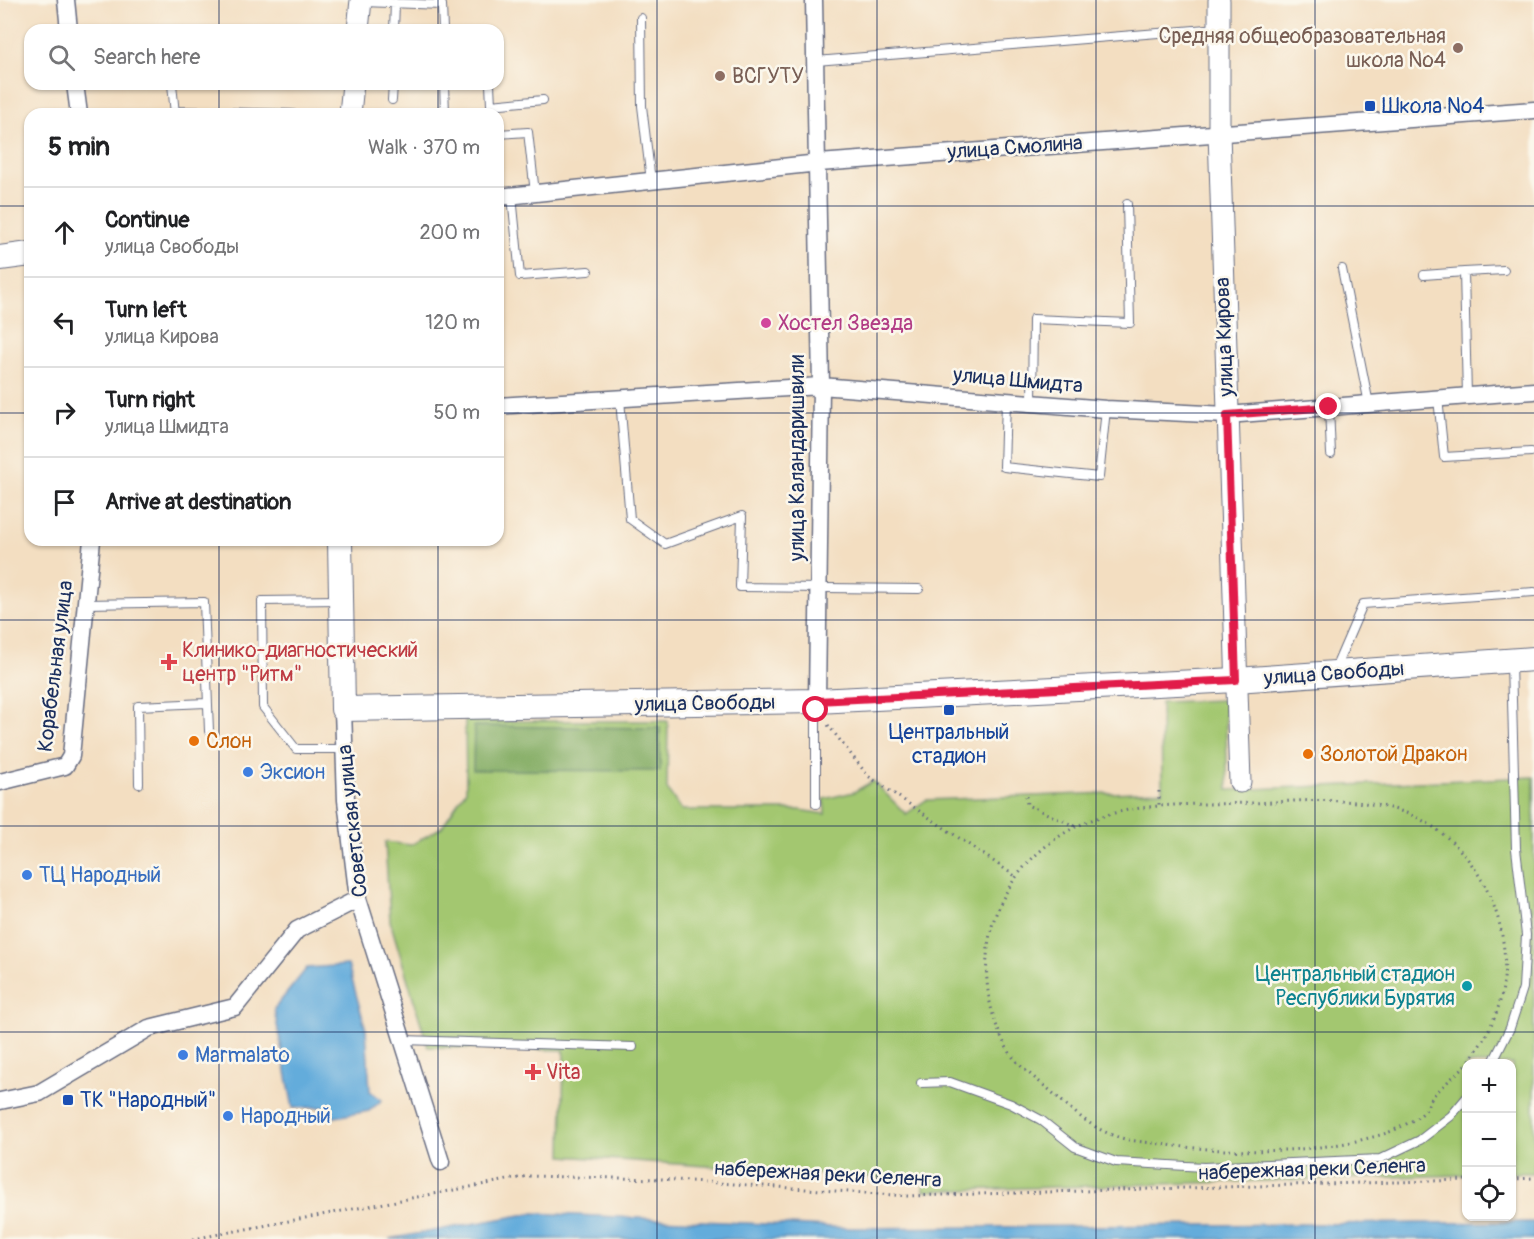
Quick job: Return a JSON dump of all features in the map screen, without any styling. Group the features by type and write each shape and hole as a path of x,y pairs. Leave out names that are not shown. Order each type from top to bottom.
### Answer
{"main road":[{"path":"0,242 24,239"},
{"path":"0,258 24,255"},
{"name":"Советская улица","path":"340,546 343,709"},
{"name":"улица Свободы","path":"343,709 816,705 1236,680 1522,659"}],"street":[{"path":"66,0 68,24"},
{"name":"улица Каландаришвили","path":"814,0 819,163 821,386 816,705"},
{"name":"улица Кирова","path":"1219,0 1218,132 1240,783"},
{"path":"359,24 361,1"},
{"path":"76,90 78,108"},
{"path":"351,108 352,90"},
{"name":"улица Смолина","path":"505,196 819,163 1534,110"},
{"name":"улица Шмидта","path":"504,406 821,386 1106,410 1227,415 1534,391"},
{"name":"Корабельная улица","path":"0,782 65,766 71,756 91,546"},
{"name":"Советская улица","path":"343,709 346,800 358,899 441,1162"},
{"path":"0,1101 39,1093 148,1028 235,1007 297,930 358,899"}],"lane":[{"path":"361,1 442,5 443,24"},
{"path":"394,24 395,3"},
{"path":"641,18 642,106 651,181"},
{"path":"816,61 1219,28"},
{"path":"173,90 175,108"},
{"path":"392,100 393,90"},
{"path":"444,90 445,108"},
{"path":"490,90 491,105 543,100"},
{"path":"504,134 528,132 535,193"},
{"path":"505,196 520,276 588,271"},
{"path":"1032,404 1033,319 1130,323 1126,204"},
{"path":"1342,269 1369,404"},
{"path":"1424,275 1504,270"},
{"path":"1464,272 1467,396"},
{"path":"1438,398 1444,457 1531,452"},
{"path":"620,399 630,519 665,544 742,516 740,587 919,589"},
{"path":"1006,401 1004,467 1099,477 1106,410"},
{"path":"1329,407 1330,454"},
{"path":"1334,673 1363,604 1534,592"},
{"path":"340,600 262,601 263,707 296,749 344,749"},
{"path":"86,604 204,602 206,703 209,731"},
{"path":"1494,1059 1510,1028 1523,988 1526,935 1516,849 1522,659"},
{"path":"139,784 138,706 206,703"},
{"path":"816,705 816,804"},
{"path":"403,1040 633,1047"},
{"path":"921,1083 950,1082 1011,1104 1041,1120 1076,1147 1116,1162 1204,1167 1380,1159 1420,1140 1451,1116 1462,1104"}],"path":[{"path":"816,705 868,776 1015,877"},
{"path":"1159,791 1160,807"},
{"path":"1026,796 1027,805 1075,826"},
{"path":"1462,1069 1432,1097 1423,1112 1389,1132 1326,1145 1255,1151 1194,1148 1124,1139 1083,1121 1013,1057 992,1014 986,964 991,924 1015,877 1042,847 1093,817 1160,807 1350,800 1409,814 1443,833 1470,860 1490,894 1501,932 1504,971 1499,1005 1486,1036 1470,1059"},
{"name":"набережная реки Селенга","path":"193,1239 529,1176 660,1179 908,1196 1462,1180"},
{"path":"1516,1179 1534,1178"}],"green space":[{"path":"1225,700 1228,790 1534,777 1534,1173 1516,1173 1516,1059 1462,1059 1462,1175 924,1191 923,1181 562,1156 564,1050 428,1047 390,921 385,842 411,845 442,827 466,790 465,721 668,721 667,789 681,810 800,810 825,814 824,799 854,792 873,781 906,814 926,800 1162,791 1161,702"},
{"path":"474,726 660,728 660,771 473,770"}],"water":[{"path":"348,965 366,1030 370,1091 382,1100 369,1111 330,1118 325,1107 293,1108 274,1009 307,968"},
{"path":"533,1213 852,1228 1534,1222 1534,1239 389,1239"}],"place":[{"name":"Средняя общеобразовательная школа №4","path":"1458,48"},
{"name":"ВСГУТУ","path":"720,76"},
{"name":"Школа №4","path":"1370,106"},
{"name":"Хостел Звезда","path":"766,323"},
{"name":"Клинико-диагностический центр \"Ритм\"","path":"169,662"},
{"name":"Центральный стадион","path":"949,710"},
{"name":"Слон","path":"194,741"},
{"name":"Золотой Дракон","path":"1308,754"},
{"name":"Эксион","path":"248,772"},
{"name":"ТЦ Народный","path":"27,875"},
{"name":"Центральный стадион Республики Бурятия","path":"1467,986"},
{"name":"Marmalato","path":"183,1055"},
{"name":"Vita","path":"533,1072"},
{"name":"ТК \"Народный\"","path":"68,1100"},
{"name":"Народный","path":"228,1116"}],"route":[{"path":"816,710 817,701 1236,680 1227,415 1329,407"}]}
